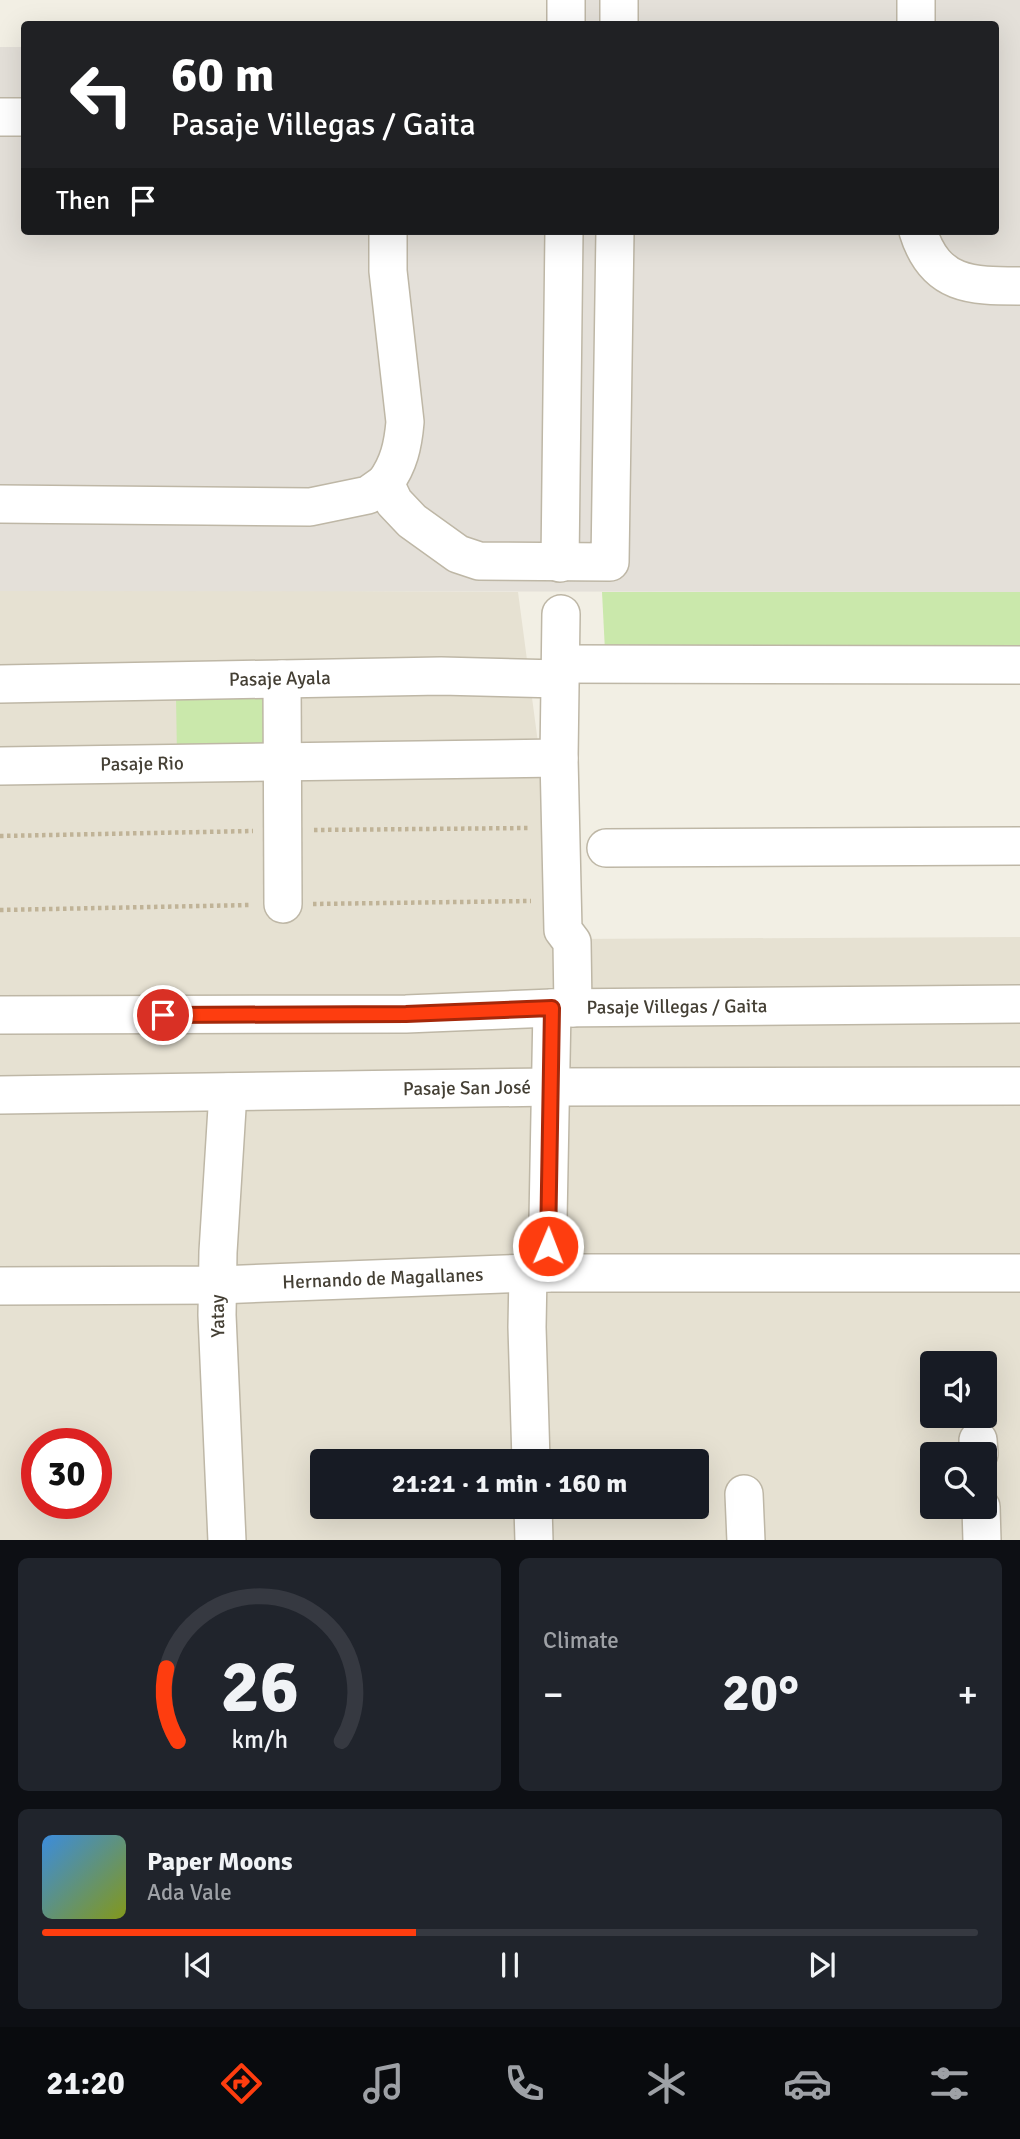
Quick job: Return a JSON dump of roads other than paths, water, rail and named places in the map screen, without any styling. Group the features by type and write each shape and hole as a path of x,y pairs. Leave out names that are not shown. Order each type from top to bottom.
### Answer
{"street":[{"path":"565,21 566,0"},
{"path":"619,0 619,21"},
{"path":"916,0 916,21"},
{"path":"0,117 21,117"},
{"path":"0,504 310,506 344,502 368,495 385,483 395,470 403,444 405,422 388,271 388,235"},
{"path":"561,563 564,235"},
{"path":"385,483 394,502 412,521 458,554 479,561 610,562 615,235"},
{"path":"920,235 928,255 939,268 959,282 978,286 1020,286"},
{"path":"531,1449 527,1327 538,1273 551,1087 572,942 563,930 559,758 561,614"},
{"name":"Pasaje Ayala","path":"0,684 441,676 560,671 1020,665"},
{"path":"282,679 283,904"},
{"name":"Pasaje Rio","path":"0,766 559,758"},
{"path":"606,848 1020,846"},
{"name":"Pasaje Villegas / Gaita","path":"0,1015 406,1014 562,1008 1020,1004"},
{"name":"Pasaje San José","path":"0,1094 551,1087 1020,1086"},
{"name":"Yatay","path":"227,1540 218,1285 228,1092"},
{"name":"Hernando de Magallanes","path":"0,1286 218,1285 538,1273 1020,1273"},
{"path":"744,1494 746,1540"},
{"path":"533,1519 534,1540"},
{"path":"981,1519 982,1540"}]}
